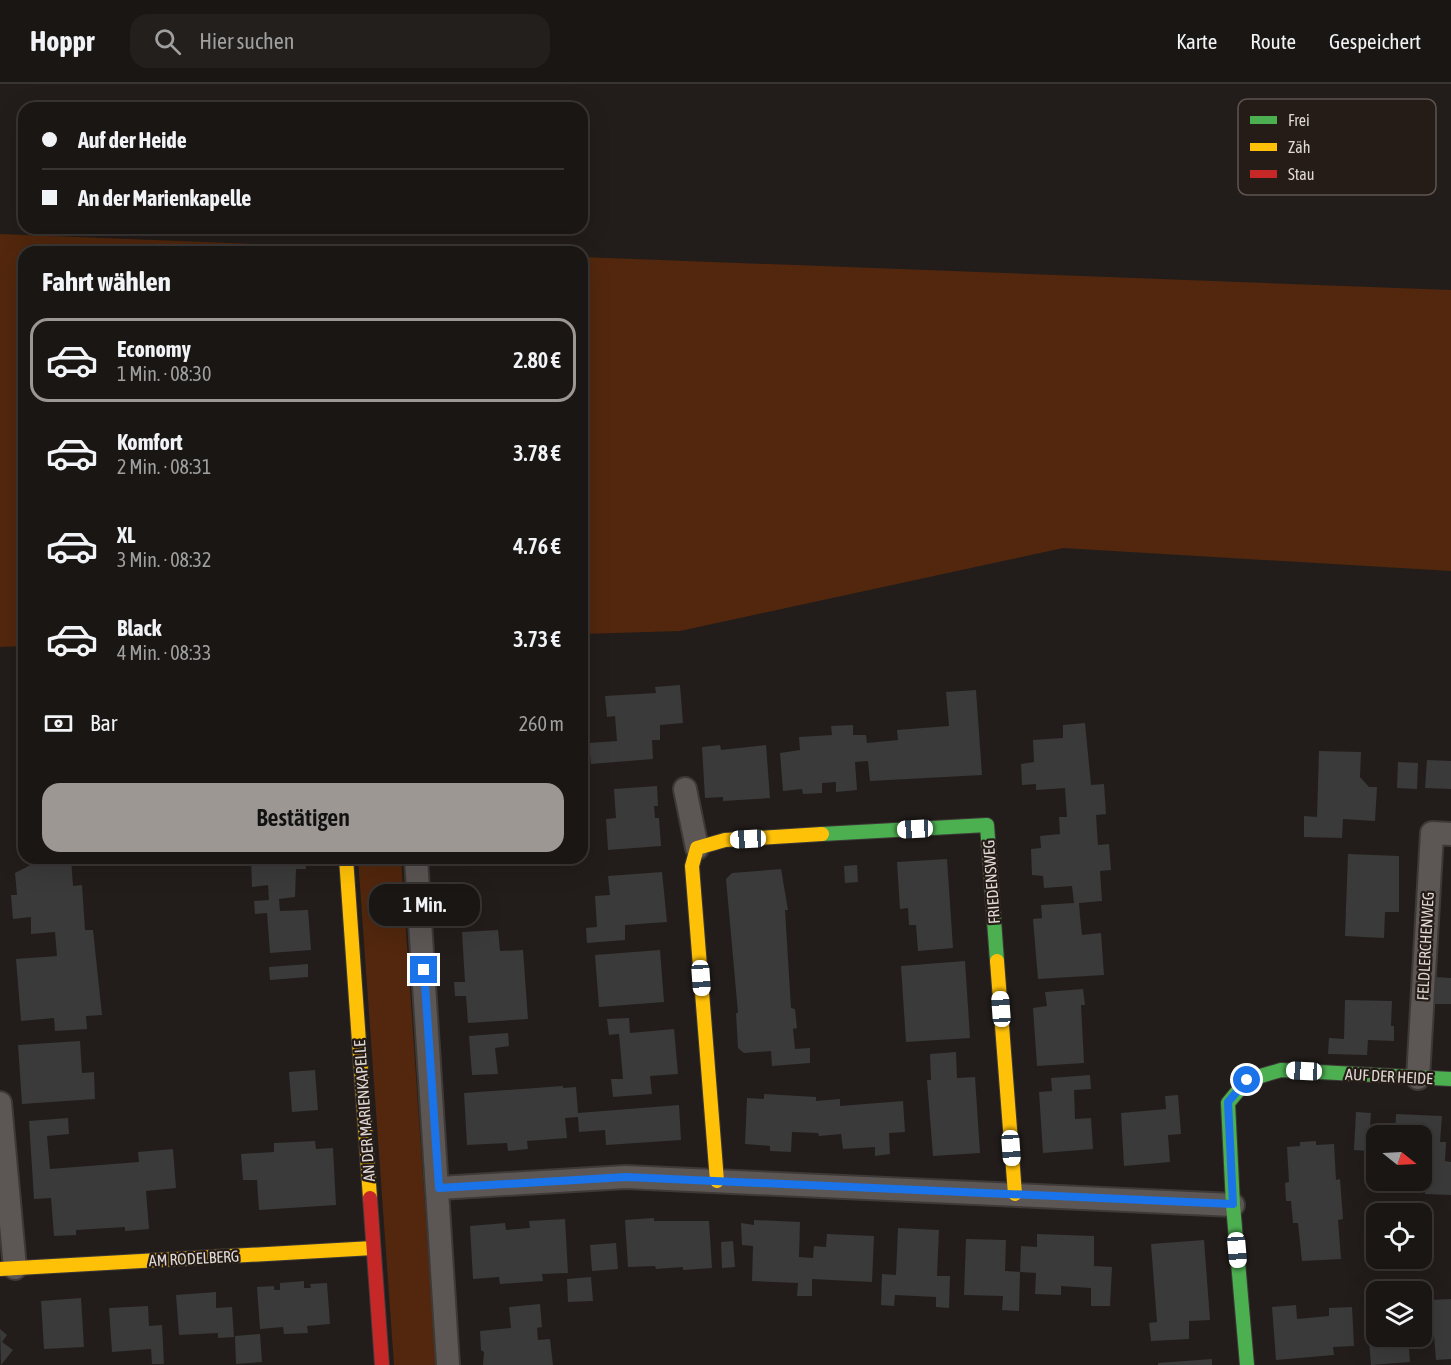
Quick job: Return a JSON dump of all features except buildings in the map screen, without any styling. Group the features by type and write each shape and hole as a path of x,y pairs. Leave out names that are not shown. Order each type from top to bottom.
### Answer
{"street":[{"path":"685,789 697,848 692,866 717,1181"},
{"name":"FRIEDENSWEG","path":"697,848 724,840 987,825 1015,1194"},
{"name":"FELDLERCHENWEG","path":"1418,1078 1432,833 1451,834"},
{"name":"AN DER MARIENKAPELLE","path":"346,864 382,1365"},
{"path":"416,864 439,1188 448,1365"},
{"name":"AUF DER HEIDE","path":"1246,1365 1233,1204 1228,1102 1247,1080 1281,1070 1451,1079"},
{"name":"AM RODELBERG","path":"0,1103 7,1269 373,1248"},
{"path":"439,1188 626,1177 1233,1204"}],"shaded area":[{"path":"0,234 306,246 18,246 18,646 0,647"},
{"path":"588,257 1451,290 1451,571 1063,548 680,631 588,634"},
{"path":"358,864 401,864 436,1365 394,1365"}],"traffic: fast":[{"path":"822,834 987,825 997,961"},
{"path":"1247,1365 1233,1205 1228,1103 1247,1080 1281,1070 1451,1079"}],"traffic: slow":[{"path":"717,1181 692,866 697,848 725,840 822,834"},
{"path":"346,864 370,1198"},
{"path":"997,961 1015,1194"},
{"path":"0,1269 373,1248"}],"traffic: jam":[{"path":"370,1198 382,1365"}],"route":[{"path":"424,970 439,1188 626,1177 1233,1204 1228,1102 1247,1080"}]}
